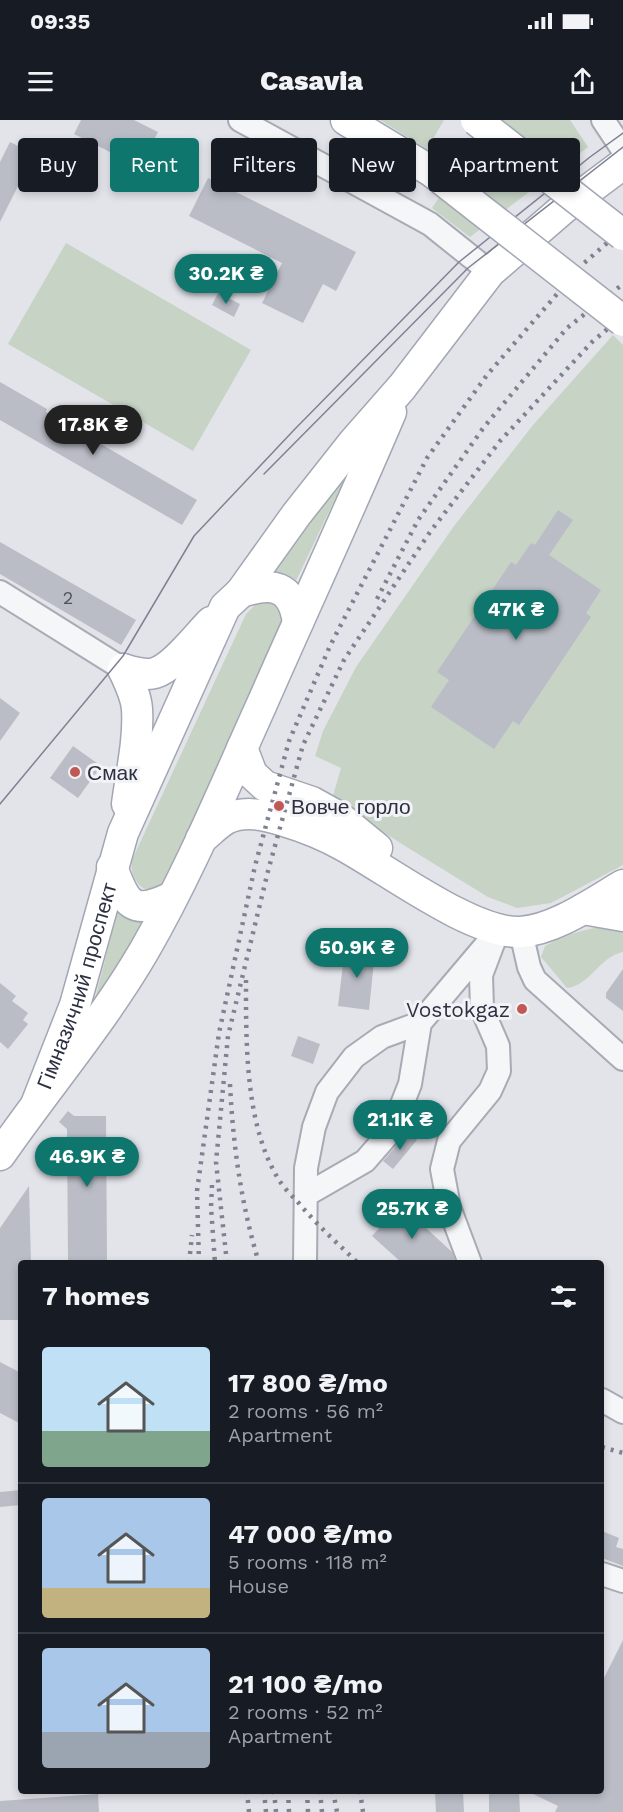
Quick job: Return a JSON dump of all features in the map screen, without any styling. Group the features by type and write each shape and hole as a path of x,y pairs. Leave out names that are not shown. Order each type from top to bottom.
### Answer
{"main road":[{"path":"346,120 431,171 623,321"},
{"path":"476,120 623,235"},
{"path":"123,669 139,674 153,674 166,668 233,599 296,515 352,444 402,387 490,272 564,208 623,164"},
{"name":"Гімназичний проспект","path":"0,1155 109,1005 144,952 201,839 342,527 402,387"},
{"path":"123,833 233,599 260,586 277,588 286,594 295,607 298,622"},
{"path":"123,669 132,688 137,708 123,833"},
{"path":"242,748 252,774 265,786 312,802 339,817 402,869 435,900"},
{"path":"201,839 226,819 246,814 265,815 304,827 341,844 474,921 509,931 543,928 583,909 623,885"},
{"name":"Гімназичний проспект","path":"37,1102 75,1005 123,833"},
{"path":"112,867 125,898 134,905 146,907 172,897"},
{"path":"583,909 623,916"}],"street":[{"path":"240,120 430,224 490,272"},
{"path":"603,120 623,150"},
{"path":"0,592 123,669"},
{"path":"305,1260 306,1168 314,1127 327,1092 354,1057 382,1037 420,1023 509,931"},
{"path":"509,931 535,980 623,1059"},
{"path":"469,1260 449,1208 442,1169 449,1141 490,1091 499,1071 498,1046 482,1010 481,975 509,931"},
{"path":"306,1195 365,1161 392,1130 410,1084 420,1023"},
{"path":"604,1401 623,1412"},
{"path":"604,1575 623,1581"}],"green space":[{"path":"380,120 444,120 433,138 428,138 427,149 416,142 416,138 409,138"},
{"path":"491,120 570,120 588,147 580,153 580,138 479,138"},
{"path":"443,192 529,192 470,237 432,208"},
{"path":"66,243 251,350 193,451 8,344"},
{"path":"613,335 623,345 623,865 551,903 517,908 488,897 332,799 341,768 315,756 323,731 356,667 454,526 533,425"},
{"path":"347,474 292,589 268,574"},
{"path":"265,601 279,608 286,622 171,876 154,890 142,888 133,873 132,860 246,614 257,603"},
{"path":"119,907 149,920 93,1006"},
{"path":"623,925 623,952 608,959 589,977 575,986 567,988 541,957 545,946 565,937 592,928"}],"building":[{"path":"81,120 134,120 158,132 155,138 110,138 110,152 98,146 98,138 82,138 74,134"},
{"path":"10,142 18,146 18,186 0,222 0,162"},
{"path":"208,178 211,180 211,192 236,192 356,252 336,291 323,284 303,323 262,303 282,263 189,216"},
{"path":"218,293 240,304 234,317 212,305"},
{"path":"0,382 47,409 46,412 197,500 182,525 0,420"},
{"path":"558,510 573,520 549,555 601,590 586,613 591,617 519,725 513,721 494,749 431,707 449,680 437,672 511,562 516,565 531,543 535,545"},
{"path":"0,542 136,620 121,645 0,574"},
{"path":"0,698 20,713 0,741"},
{"name":"Смак","path":"73,746 101,766 78,798 50,778"},
{"path":"345,948 375,952 369,1010 338,1006"},
{"path":"623,969 623,1011 606,998 606,993"},
{"path":"0,983 16,996 12,1001 28,1013 23,1020 28,1024 8,1049 0,1042"},
{"path":"298,1036 320,1044 313,1064 291,1056"},
{"path":"68,1111 74,1116 106,1116 107,1260 68,1260 67,1129 59,1122"},
{"path":"406,1132 417,1140 393,1169 383,1161"},
{"path":"29,1186 31,1260 18,1260 18,1320 0,1320 0,1228"},
{"path":"401,1205 452,1252 455,1260 399,1260 372,1236"},
{"path":"0,1362 18,1371 18,1422 0,1413"},
{"path":"18,1490 18,1505 0,1507 0,1492"},
{"path":"604,1532 619,1538 616,1547 623,1549 623,1566 604,1559"},
{"path":"623,1640 623,1812 555,1812 558,1806 533,1794 604,1794 604,1678"},
{"path":"98,1794 99,1812 0,1812 0,1801"},
{"path":"435,1794 463,1794 464,1812 436,1812"},
{"path":"489,1794 519,1794 520,1812 489,1812"}],"tram line":[{"path":"0,804 123,656 194,536 293,431 459,262 623,133"},
{"path":"264,474 468,268 623,147"}],"railway":[{"path":"199,1260 197,1191 219,1033 255,866 289,741 330,646 427,458 487,375 583,264 623,229"},
{"path":"377,599 418,520 484,427 567,328 623,284"},
{"path":"227,1260 216,1162 228,1036 268,871 303,745 344,660 430,532 500,441 592,342 623,316"},
{"path":"246,980 247,1057 250,1083 254,1110 268,1158 285,1189 355,1260"},
{"path":"230,1084 239,1174 247,1219 258,1260"},
{"path":"212,1185 211,1207 215,1260"},
{"path":"189,1260 192,1235"},
{"path":"604,1448 623,1453"},
{"path":"247,1794 249,1812"},
{"path":"264,1794 266,1812"},
{"path":"274,1794 276,1812"},
{"path":"288,1794 289,1812"},
{"path":"307,1794 308,1812"},
{"path":"320,1794 322,1812"},
{"path":"334,1794 337,1812"},
{"path":"360,1794 363,1812"}],"place":[{"name":"Смак","path":"75,772"},
{"name":"Вовче горло","path":"279,806"},
{"name":"Vostokgaz","path":"522,1009"}]}
